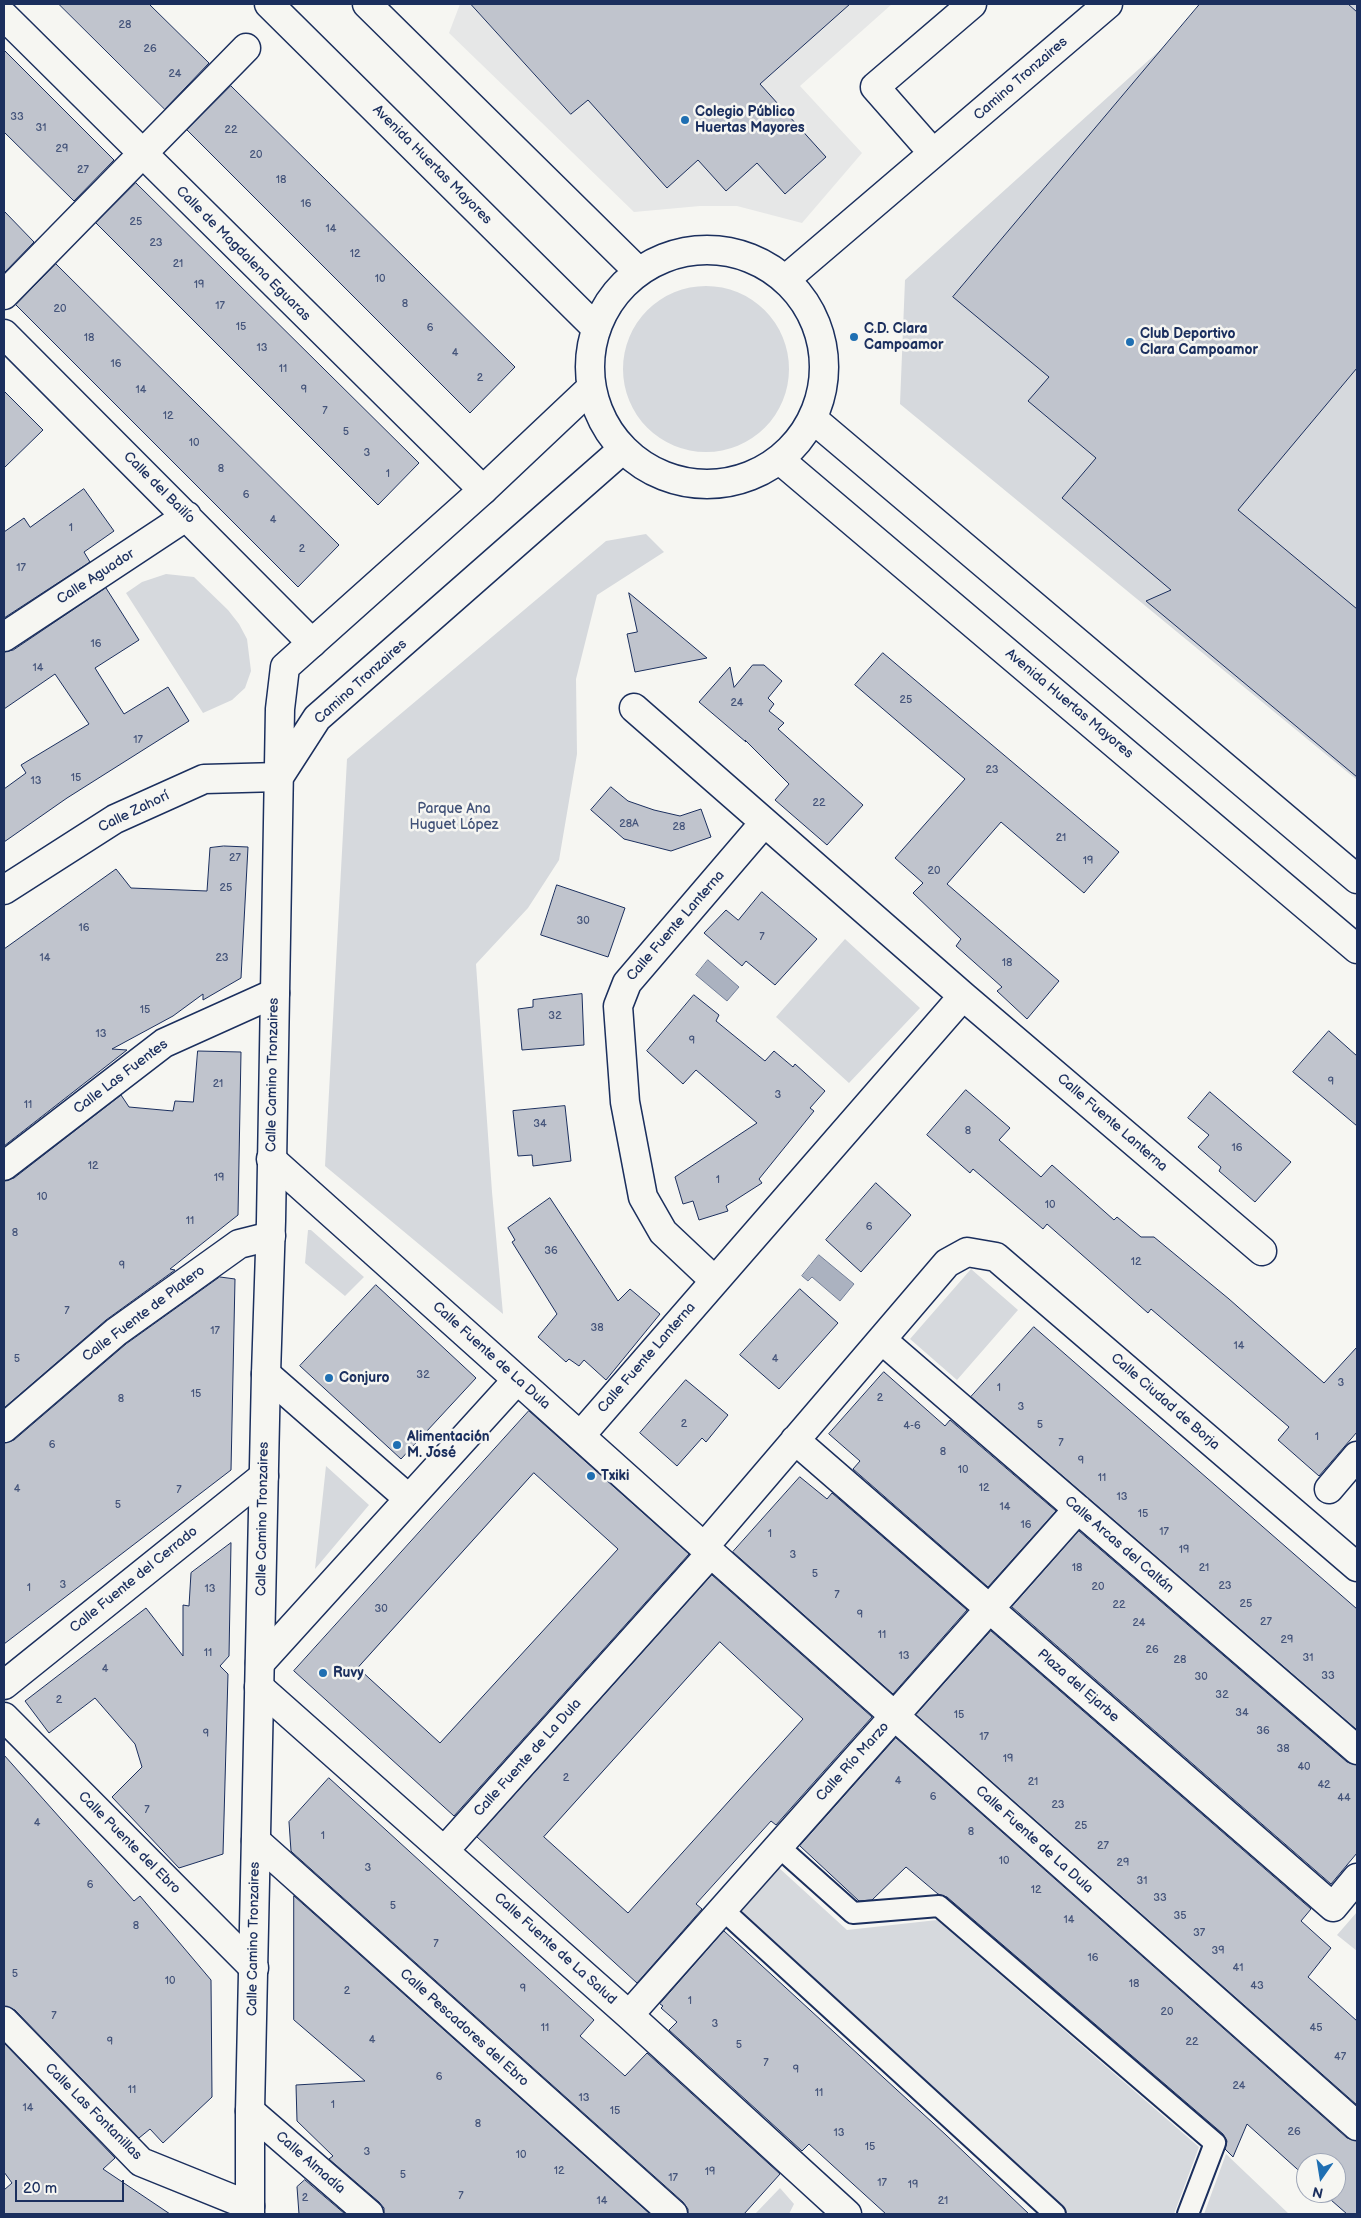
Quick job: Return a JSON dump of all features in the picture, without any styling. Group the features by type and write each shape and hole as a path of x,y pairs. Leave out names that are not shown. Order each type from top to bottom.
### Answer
{"street":[{"name":"Avenida Huertas Mayores","path":"269,4 595,327"},
{"path":"367,4 638,270"},
{"path":"933,153 875,87 972,4"},
{"name":"Camino Tronzaires","path":"786,279 1108,4"},
{"name":"Calle de Magdalena Eguaras","path":"4,16 483,490"},
{"path":"4,295 246,48"},
{"path":"714,249 752,258 786,279 810,308 823,344 824,383 814,419 799,441 780,460 750,476 717,484 683,482 650,470 623,449 602,421 591,388 589,357 595,327 612,296 638,270 674,253 714,249"},
{"name":"Calle del Bailío","path":"4,334 312,643"},
{"path":"279,777 280,709 285,667 483,490 591,388"},
{"path":"814,419 1357,879"},
{"name":"Camino Tronzaires","path":"279,777 317,718 623,449"},
{"name":"Avenida Huertas Mayores","path":"780,460 1357,949"},
{"name":"Calle Aguador","path":"4,637 187,516"},
{"name":"Calle Fuente Lanterna","path":"634,708 963,996 1262,1251"},
{"name":"Calle Zahorí","path":"4,890 115,819 204,779 279,777"},
{"name":"Calle Camino Tronzaires","path":"250,2210 250,2111 266,1374 271,1236 279,777"},
{"name":"Calle Fuente Lanterna","path":"714,1281 663,1232 643,1197 625,1102 618,1006 627,983 764,823"},
{"name":"Calle Las Fuentes","path":"4,1166 164,1043 275,993"},
{"name":"Calle Fuente Lanterna","path":"580,1436 963,996"},
{"name":"Calle Fuente de La Dula","path":"271,1159 894,1716 1357,2126"},
{"name":"Calle Fuente de Platero","path":"4,1428 116,1332 239,1244 271,1236"},
{"name":"Calle Ciudad de Borja","path":"882,1340 947,1263 967,1252 996,1257 1357,1567"},
{"path":"708,1550 796,1440 882,1340"},
{"name":"Calle Arcas del Caltán","path":"882,1340 1357,1750"},
{"path":"266,1374 409,1499"},
{"path":"260,1675 409,1499 517,1380"},
{"name":"Plaza del Ejarbe","path":"796,1440 1333,1907 1357,1878"},
{"path":"1329,1490 1357,1456"},
{"name":"Calle Fuente del Cerrado","path":"4,1685 264,1476"},
{"name":"Calle Río Marzo","path":"629,2014 1078,1509"},
{"name":"Calle Fuente de La Dula","path":"444,1851 708,1550"},
{"name":"Calle Fuente de La Salud","path":"260,1675 444,1851 629,2014 819,2205 847,2214"},
{"name":"Calle Puente del Ebro","path":"4,1717 254,1968"},
{"name":"Calle Pescadores del Ebro","path":"256,1841 673,2214"},
{"name":"Calle Las Fontanillas","path":"4,2021 141,2162 250,2210"},
{"name":"Calle Almadía","path":"250,2111 369,2214"}],"lane":[{"path":"778,1846 853,1913 939,1906 1215,2142 1188,2214"},
{"path":"722,1909 1055,2214"}],"shaded area":[{"name":"Colegio Público Huertas Mayores","path":"460,4 892,4 800,86 862,153 802,223 737,206 700,206 634,212 449,33"},
{"path":"708,960 739,987 727,1001 696,975"},
{"path":"819,1255 854,1284 840,1301 812,1277 808,1281 802,1276"}],"green space":[{"name":"Club Deportivo Clara Campoamor","path":"1211,4 1357,4 1357,780 900,404 905,280"},
{"path":"706,286 738,293 752,300 765,310 775,323 782,337 789,369 782,401 775,415 765,428 752,438 738,445 706,452 674,445 660,438 647,428 637,415 630,401 623,369 630,337 637,323 647,310 660,300 674,293"},
{"name":"Parque Ana Huguet López","path":"646,534 664,552 597,595 576,679 577,754 559,860 528,908 476,964 492,1192 503,1314 325,1166 347,759 606,541"},
{"path":"166,574 194,577 228,610 239,624 247,639 251,671 245,688 232,700 203,713 126,593 142,582"},
{"path":"845,939 920,1008 849,1083 776,1017"},
{"path":"308,1230 311,1230 364,1277 345,1296 305,1263"},
{"path":"971,1269 1018,1310 957,1380 910,1339"},
{"path":"326,1466 369,1505 315,1569"},
{"path":"778,1867 847,1930 937,1920 1199,2147 1174,2214 1067,2214 739,1908"},
{"path":"1357,1912 1357,1951 1337,1935"},
{"path":"1226,2154 1289,2214 1204,2214"},
{"path":"780,2188 794,2204 789,2214 755,2214"}],"building":[{"path":"59,4 149,4 209,63 165,109"},
{"name":"Colegio Público Huertas Mayores","path":"471,4 850,4 760,84 826,157 785,194 757,163 726,191 698,160 667,188 588,100 571,114"},
{"name":"Club Deportivo Clara Campoamor","path":"1200,4 1348,4 1357,12 1357,368 1238,510 1357,609 1357,777 1146,601 1171,590 1062,498 1096,458 1028,401 1049,377 953,297"},
{"path":"4,50 114,160 74,201 4,132"},
{"path":"231,86 515,367 470,413 187,130"},
{"path":"136,183 419,463 378,505 96,223"},
{"path":"4,211 34,242 4,273"},
{"path":"56,264 339,545 298,587 16,305"},
{"path":"4,391 43,430 4,468"},
{"path":"84,489 114,531 84,552 90,562 4,618 4,532 24,518 30,527"},
{"path":"106,588 139,640 95,668 124,714 168,687 189,721 67,798 4,842 4,789 26,773 21,765 89,724 55,674 4,709 4,652 13,650"},
{"path":"629,593 707,658 635,672 627,634 637,632"},
{"path":"883,653 1119,852 1084,893 1001,822 947,884 1059,981 1027,1019 997,991 1002,987 956,946 961,939 913,893 923,883 895,858 965,779 855,685"},
{"path":"753,665 764,665 782,681 768,698 774,704 769,711 784,723 778,729 863,805 827,845 775,800 789,784 745,740 746,742 699,702 730,667 734,687"},
{"path":"611,787 628,801 654,810 680,816 701,809 711,837 671,851 624,839 591,810"},
{"path":"224,846 248,847 241,978 203,1000 203,994 173,1016 112,1049 127,1050 4,1146 4,949 116,869 131,888 207,891 210,848"},
{"path":"557,885 625,908 608,957 541,935"},
{"path":"762,892 817,939 775,985 746,961 742,966 704,933 726,910 738,920"},
{"path":"582,994 584,1045 522,1050 518,1009 533,1007 533,1000"},
{"path":"694,995 719,1015 716,1021 765,1061 774,1051 793,1067 795,1064 825,1091 810,1108 814,1111 759,1179 762,1183 726,1206 728,1211 699,1220 693,1201 683,1204 675,1177 757,1123 696,1070 683,1084 647,1051"},
{"path":"1329,1031 1357,1056 1357,1126 1293,1072"},
{"path":"198,1051 241,1052 238,1215 170,1269 175,1270 106,1320 4,1408 4,1181 14,1178 121,1095 129,1107 173,1111 175,1101 193,1102"},
{"path":"966,1090 1010,1128 999,1140 1041,1177 1052,1165 1114,1220 1117,1217 1141,1237 1154,1237 1229,1299 1324,1383 1357,1347 1357,1432 1319,1476 1278,1440 1289,1427 1151,1309 1148,1313 1047,1224 1043,1229 973,1169 970,1173 927,1135"},
{"path":"1210,1092 1291,1162 1255,1202 1219,1171 1221,1167 1198,1147 1209,1135 1188,1118"},
{"path":"565,1106 571,1161 533,1166 532,1155 518,1156 513,1111"},
{"path":"876,1183 911,1215 861,1272 826,1240"},
{"path":"550,1198 618,1301 630,1289 660,1314 606,1380 584,1360 579,1366 569,1359 566,1362 538,1337 557,1314 512,1242 515,1240 508,1228"},
{"path":"220,1277 235,1279 231,1470 4,1644 4,1443 14,1440 126,1344"},
{"path":"376,1285 476,1378 401,1459 300,1366"},
{"path":"800,1289 838,1323 779,1389 740,1355"},
{"path":"1034,1327 1357,1609 1357,1730 971,1397"},
{"path":"884,1372 945,1426 950,1420 1056,1511 988,1587 853,1469 860,1461 829,1434"},
{"path":"686,1380 728,1415 706,1442 702,1438 677,1466 640,1433"},
{"path":"529,1411 689,1554 454,1816 294,1671","holes":["534,1473 618,1549 440,1743 358,1668"]},
{"path":"800,1477 827,1499 832,1493 967,1610 893,1694 733,1552"},
{"path":"1079,1531 1347,1762 1357,1765 1357,1853 1331,1884 1012,1607"},
{"path":"231,1543 229,1656 220,1666 228,1674 223,1854 179,1868 112,1797 142,1767 135,1744 95,1698 49,1733 25,1701 146,1608 183,1656 183,1605 189,1606 191,1573"},
{"path":"712,1575 872,1717 776,1825 771,1821 696,1904 702,1909 637,1983 477,1837","holes":["720,1642 803,1719 628,1913 544,1837"]},
{"path":"991,1631 1311,1909 1301,1921 1331,1948 1308,1977 1357,2021 1357,2105 916,1715"},
{"path":"896,1738 1347,2138 1357,2141 1357,2214 1347,2214 1334,2203 1346,2203 1346,2153 1296,2153 1296,2168 1247,2124 1233,2157 1225,2149 1227,2141 1223,2134 947,1897 938,1894 906,1867 872,1900 859,1901 800,1846"},
{"path":"4,1755 134,1901 140,1896 211,1980 212,2097 163,2143 150,2129 139,2138 15,2010 4,2006"},
{"path":"329,1778 594,2020 580,2036 625,2076 647,2053 780,2174 744,2214 688,2214 688,2209 683,2202 291,1851 289,1822"},
{"path":"294,1896 650,2214 384,2214 384,2208 379,2202 329,2159 333,2156 297,2121 296,2085 365,2081 294,2020"},
{"path":"724,1931 1029,2214 886,2214 809,2144 802,2151 669,2030 677,2022 661,2008 663,2006 660,2004"},
{"path":"4,2043 115,2158 103,2169 170,2214 4,2214 4,2190 12,2183 4,2172"},
{"path":"305,2180 345,2214 299,2214 297,2187"}],"place":[{"name":"Colegio Público Huertas Mayores","path":"685,120"},
{"name":"C.D. Clara Campoamor","path":"854,337"},
{"name":"Club Deportivo Clara Campoamor","path":"1130,342"},
{"name":"Conjuro","path":"329,1378"},
{"name":"Alimentación M. José","path":"397,1445"},
{"name":"Txiki","path":"591,1476"},
{"name":"Ruvy","path":"323,1673"}]}
